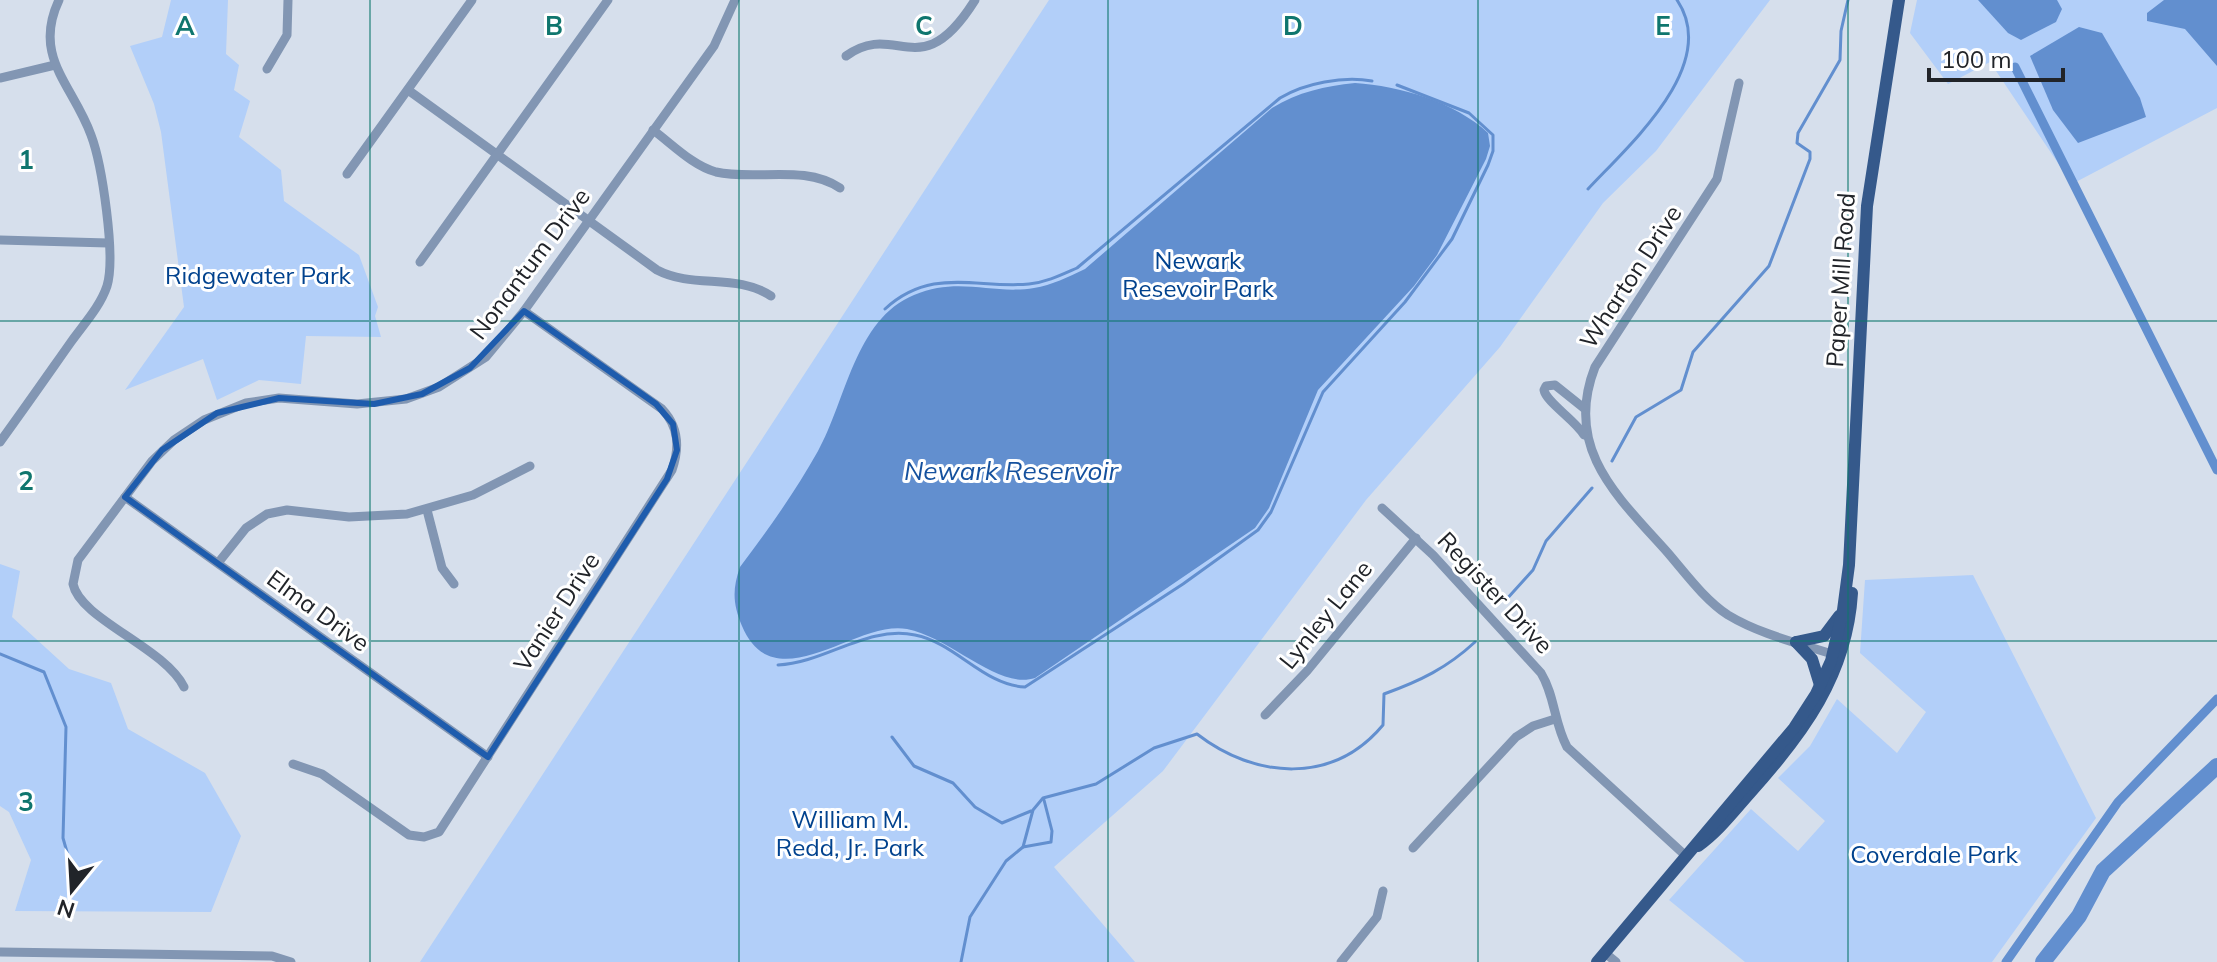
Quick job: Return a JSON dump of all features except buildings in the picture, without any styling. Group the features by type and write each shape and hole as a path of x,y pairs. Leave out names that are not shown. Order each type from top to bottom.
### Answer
{"main road":[{"name":"Paper Mill Road","path":"1601,957 1794,728 1837,655 1849,565 1867,206 1899,0"},
{"name":"Paper Mill Road","path":"1691,852 1710,838 1801,733 1823,698 1851,611 1853,575 1849,565"},
{"path":"1796,642 1824,636 1843,610"},
{"path":"1796,642 1812,659 1820,685"}],"street":[{"path":"0,442 102,296 109,273 108,243 93,142 55,65 48,33 59,0"},
{"path":"267,69 287,35 288,0"},
{"path":"347,174 472,0"},
{"path":"420,262 608,0"},
{"name":"Nonantum Drive","path":"184,687 169,664 83,603 74,591 75,565 162,450 217,413 246,403 279,398 374,404 422,394 455,379 486,357 524,311 714,46 735,0"},
{"path":"846,56 862,47 918,48 939,43 955,31 975,0"},
{"path":"0,78 55,65"},
{"name":"Wharton Drive","path":"1739,83 1717,179 1595,367 1585,409 1588,442 1611,489 1726,614 1837,655"},
{"path":"408,90 668,276 688,282 746,285 771,296"},
{"path":"653,130 699,164 717,172 818,177 840,188"},
{"path":"0,240 108,243"},
{"name":"Vanier Drive","path":"293,764 322,774 402,831 424,837 445,826 667,479 677,450 676,433 662,409 524,311"},
{"path":"1585,409 1555,385 1546,386 1546,398 1576,422 1588,442"},
{"path":"218,563 246,528 277,511 370,517 427,510 489,488 530,466"},
{"name":"Elma Drive","path":"125,497 488,757"},
{"name":"Register Drive","path":"1382,508 1416,538 1541,673 1552,694 1555,719 1567,747 1586,767 1691,852"},
{"path":"427,510 439,561 454,584"},
{"name":"Lynley Lane","path":"1265,715 1307,671 1416,538"},
{"path":"1413,848 1516,737 1533,726 1555,719"},
{"path":"1341,962 1377,917 1383,891"},
{"path":"0,952 102,958 272,956 291,962"},
{"path":"1601,957 1616,962"}],"highlighted area":[{"path":"524,311 656,404 673,424 677,450 667,479 488,757 125,497 162,450 217,413 279,398 374,404 422,394 470,368"}],"green space":[{"name":"Ridgewater Park","path":"171,0 228,0 226,54 239,65 234,90 250,101 239,137 281,170 284,201 359,255 378,307 375,316 381,337 306,336 301,384 259,380 217,400 203,359 125,390 184,307 161,132 154,104 130,46 162,37"},
{"name":"Newark Resevoir Park","path":"1049,0 1770,0 1656,151 1603,203 1500,347 1366,500 1163,771 1054,867 1135,962 420,962"},
{"path":"1917,0 2217,0 2217,108 2072,184 1990,62 1948,84 1910,33"},
{"path":"0,564 20,571 12,617 69,669 111,683 128,729 205,773 241,836 211,912 15,911 31,860 9,812 0,806"},
{"name":"Coverdale Park","path":"1973,575 2096,818 1992,962 1745,962 1669,900 1751,809 1798,851 1825,821 1778,778 1810,746 1837,699 1897,753 1926,712 1860,653 1865,580"}],"water":[{"path":"1978,0 2057,0 2062,9 2056,22 2021,40 2008,33"},
{"path":"2164,0 2217,0 2217,66 2185,29 2147,21 2147,13"},
{"path":"2079,27 2102,33 2140,98 2146,117 2078,143 2053,110 2030,56"},
{"name":"Newark Reservoir","path":"1355,83 1408,92 1443,104 1488,133 1490,146 1437,255 1414,286 1318,390 1269,508 1255,528 1035,678 1021,680 1006,677 941,642 907,629 887,629 795,658 775,658 756,648 742,626 735,604 740,567 818,451 854,363 878,322 894,307 930,290 961,286 1019,290 1034,288 1085,269 1272,108 1312,91"}],"waterway":[{"path":"1588,189 1646,127 1679,77 1687,51 1687,25 1677,0"},
{"path":"1612,461 1636,417 1681,390 1693,352 1769,266 1810,159 1810,152 1797,143 1798,133 1840,60 1841,31 1848,0"},
{"path":"2015,67 2217,470"},
{"path":"885,309 903,296 938,284 1029,284 1077,268 1280,98 1324,82 1349,79 1372,81"},
{"path":"778,665 795,663 863,640 897,633 930,639 996,679 1025,687 1183,584 1258,530 1271,512 1323,392 1405,302 1452,239 1493,151 1493,135 1469,113 1397,85"},
{"path":"1505,601 1533,570 1546,541 1592,488"},
{"path":"961,962 970,917 1006,861 1023,847 1033,810 1043,798 1096,784 1154,748 1197,734 1220,749 1268,767 1293,769 1317,766 1341,758 1363,744 1383,725 1384,694 1432,673 1475,642"},
{"path":"0,654 44,672 66,727 63,838 76,884"},
{"path":"2006,962 2118,802 2217,699"},
{"path":"892,737 914,766 953,783 975,807 1002,823 1031,811"},
{"path":"2043,962 2079,916 2103,871 2217,766"},
{"path":"1023,847 1051,842 1052,831 1044,800"}],"park label":[{"name":"William M. Redd, Jr. Park","path":"850,834"}]}
